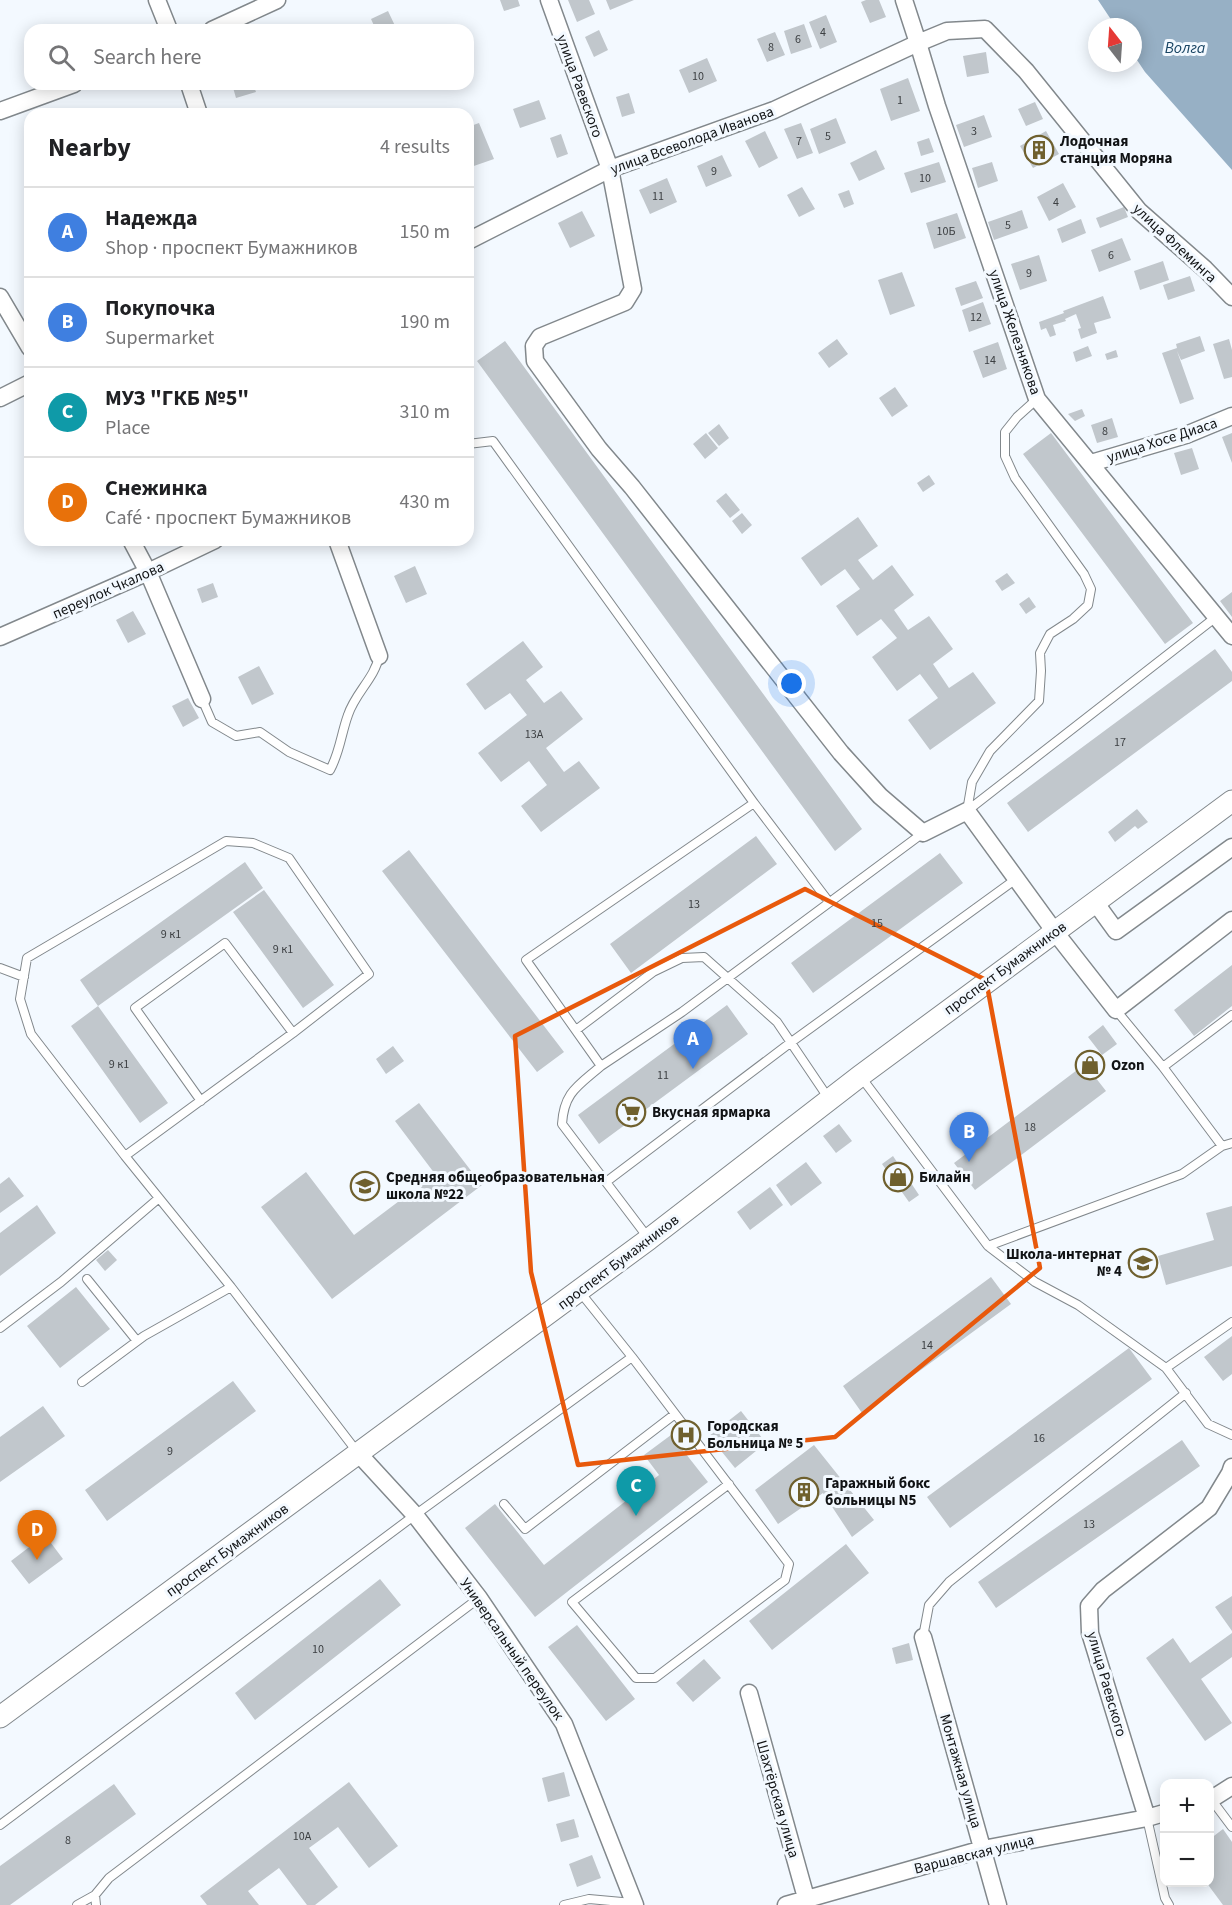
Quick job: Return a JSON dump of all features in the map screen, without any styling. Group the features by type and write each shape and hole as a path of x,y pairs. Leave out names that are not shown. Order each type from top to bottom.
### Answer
{"street":[{"path":"157,0 167,24"},
{"path":"225,24 277,0"},
{"name":"улица Раевского","path":"549,0 610,169 633,289 625,302 540,337 534,346 535,361 599,449 632,487 841,753 880,796 923,833"},
{"path":"904,0 918,43"},
{"name":"улица Флеминга","path":"918,43 947,31 985,29 1026,70 1138,211 1205,269 1232,297"},
{"name":"улица Всеволода Иванова","path":"474,238 610,169 774,110 918,43"},
{"name":"улица Железнякова","path":"918,43 937,106 1038,399 1232,636"},
{"path":"0,111 58,90"},
{"path":"191,90 197,108"},
{"path":"0,297 24,338"},
{"path":"0,398 24,386"},
{"name":"улица Хосе Диаса","path":"1091,463 1186,435 1232,416"},
{"path":"134,546 148,572 201,699"},
{"name":"переулок Чкалова","path":"0,637 202,546"},
{"path":"339,546 380,656"},
{"name":"проспект Бумажников","path":"0,1717 580,1291 860,1076 1232,801"},
{"path":"923,833 967,811 1055,932 1116,1010 1232,920"},
{"path":"1095,902 1116,931 1232,846"},
{"name":"Универсальный переулок","path":"358,1453 415,1515 479,1598 564,1724 632,1904"},
{"name":"улица Раевского","path":"1147,1818 1090,1633 1089,1606 1103,1590 1209,1508 1232,1467"},
{"name":"Монтажная улица","path":"923,1637 998,1905"},
{"name":"Шахтёрская улица","path":"749,1694 807,1902"},
{"path":"1214,1797 1232,1786"},
{"name":"Варшавская улица","path":"786,1905 807,1902 983,1849 1160,1814"}],"lane":[{"path":"967,811 972,782 990,751 1039,701 1040,653 1050,634 1073,619 1088,605 1091,589 1084,574 1015,478 1005,456 1005,432 1017,417 1038,399"},
{"path":"474,443 493,441 754,803 829,902"},
{"path":"967,811 1216,617"},
{"path":"201,699 212,722 236,736 260,732 289,752 330,770 338,756 348,714 357,695 377,667 380,656"},
{"path":"601,1066 526,960 754,803"},
{"path":"649,1239 562,1124 563,1107 572,1093 601,1066 682,1012 923,833"},
{"path":"125,1156 293,1034 369,974 289,858 253,843 226,842 27,958 20,999 32,1034 125,1156 231,1287 358,1453"},
{"path":"606,1182 790,1043 1016,879"},
{"path":"201,1101 135,1008 225,943 293,1034"},
{"path":"576,1030 653,972 682,958 704,957 777,1022 830,1101"},
{"path":"0,968 24,977"},
{"path":"1116,1010 1163,1067 1222,1146"},
{"path":"1163,1067 1232,1015"},
{"path":"860,1076 988,1246 1035,1282 1078,1305 1166,1368 1208,1424 1232,1434"},
{"path":"988,1246 1182,1174 1222,1146 1232,1143"},
{"path":"0,1328 61,1282 159,1198"},
{"path":"87,1279 137,1341"},
{"path":"82,1382 137,1341 231,1287"},
{"path":"580,1291 632,1357 729,1484 789,1564 785,1580 655,1678 636,1678 572,1602 729,1484"},
{"path":"1166,1368 1232,1322"},
{"path":"0,1825 415,1515 632,1357"},
{"path":"923,1637 929,1605 949,1582 1186,1393"},
{"path":"504,1504 525,1529 675,1414"},
{"path":"77,1905 95,1895 110,1878 479,1598"},
{"path":"1214,1804 1232,1827"},
{"path":"1147,1818 1165,1899 1169,1905"},
{"path":"95,1895 96,1905"},
{"path":"564,1905 589,1899 632,1904"}],"highlighted area":[{"path":"805,889 986,980 1040,1268 835,1437 578,1465 531,1272 515,1036"}],"water":[{"name":"Волга","path":"1098,0 1232,0 1232,170 1142,68 1142,18 1110,18"}],"building":[{"path":"500,0 518,0 520,6 504,11"},
{"path":"568,0 589,0 595,14 577,22"},
{"path":"606,0 634,0 610,10"},
{"path":"879,0 886,17 870,23 861,2"},
{"path":"388,11 394,24 373,24 371,19"},
{"path":"826,15 837,42 820,49 809,22"},
{"path":"804,24 812,47 791,54 784,31"},
{"path":"599,30 608,50 594,57 585,37"},
{"path":"775,32 785,55 767,62 757,39"},
{"path":"986,52 989,73 967,77 963,56"},
{"path":"707,58 717,81 689,93 679,70"},
{"path":"908,78 920,111 891,121 880,89"},
{"path":"234,90 255,90 256,92 236,98"},
{"path":"629,93 635,113 622,117 616,97"},
{"path":"539,100 546,119 520,128 513,109"},
{"path":"1035,102 1043,119 1026,126 1018,109"},
{"path":"984,115 992,137 964,147 956,125"},
{"path":"836,118 846,143 819,154 810,129"},
{"path":"479,123 494,159 474,166 474,125"},
{"path":"801,123 813,153 797,159 784,129"},
{"path":"765,131 778,158 759,168 745,141"},
{"name":"Лодочная станция Моряна","path":"1046,131 1059,154 1033,168 1020,146"},
{"path":"561,134 568,154 557,158 550,138"},
{"path":"929,138 934,152 921,156 917,142"},
{"path":"876,150 885,169 859,181 850,163"},
{"path":"722,155 732,176 706,187 697,166"},
{"path":"939,162 946,182 911,193 904,173"},
{"path":"992,162 998,181 978,188 972,168"},
{"path":"667,178 677,202 650,214 639,190"},
{"path":"1063,183 1076,207 1049,221 1037,197"},
{"path":"802,187 815,209 799,217 787,195"},
{"path":"849,190 854,204 844,208 838,194"},
{"path":"1124,207 1128,217 1100,228 1096,218"},
{"path":"1022,210 1028,228 994,240 988,222"},
{"path":"582,211 595,236 570,248 558,223"},
{"path":"957,213 966,238 934,249 926,223"},
{"path":"1081,219 1086,233 1062,243 1057,229"},
{"path":"1122,238 1131,260 1099,272 1091,250"},
{"path":"1039,255 1047,281 1020,290 1011,264"},
{"path":"1163,261 1169,280 1140,290 1134,271"},
{"path":"902,272 915,306 890,315 878,280"},
{"path":"1190,276 1195,291 1168,300 1163,285"},
{"path":"976,281 983,298 961,306 955,288"},
{"path":"1103,296 1111,318 1094,323 1097,333 1081,339 1078,329 1081,328 1076,314 1065,319 1066,321 1053,325 1056,335 1050,337 1046,328 1041,330 1039,322"},
{"path":"983,302 991,324 969,332 962,310"},
{"path":"1200,336 1205,351 1181,360 1177,351 1194,399 1180,404 1162,353 1177,348 1176,344"},
{"path":"837,339 848,354 829,368 818,353"},
{"path":"1229,339 1232,350 1232,377 1224,379 1213,344"},
{"path":"505,341 862,829 835,851 477,361"},
{"path":"998,342 1007,369 983,378 973,351"},
{"path":"1088,346 1092,356 1076,362 1073,352"},
{"path":"1116,350 1118,357 1107,360 1105,354"},
{"path":"895,387 908,406 892,417 879,398"},
{"path":"1082,409 1085,416 1075,421 1068,414"},
{"path":"1112,418 1118,437 1097,443 1091,425"},
{"path":"719,424 729,438 719,446 708,433"},
{"path":"706,433 718,448 705,459 693,444"},
{"path":"1051,433 1193,623 1165,644 1023,454"},
{"path":"1232,433 1232,463 1222,437"},
{"path":"1192,448 1199,469 1181,475 1174,453"},
{"path":"929,475 935,484 923,492 917,483"},
{"path":"726,493 740,510 730,518 716,501"},
{"path":"742,513 752,525 742,534 732,521"},
{"path":"858,517 878,546 858,560 873,580 892,565 914,595 894,610 908,630 929,616 953,649 933,664 949,688 973,672 996,703 930,750 908,720 938,698 920,674 897,691 872,657 897,638 881,619 857,636 836,606 860,589 845,569 821,586 801,558"},
{"path":"415,566 427,594 406,603 394,576"},
{"path":"1007,573 1015,583 1002,591 995,581"},
{"path":"213,583 218,597 202,603 197,589"},
{"path":"1232,592 1232,617 1220,601"},
{"path":"1029,597 1036,607 1026,614 1019,604"},
{"path":"133,611 146,634 128,643 116,620"},
{"path":"523,641 543,667 526,680 544,703 561,691 583,719 546,748 564,772 579,761 600,788 541,832 521,806 547,785 529,761 501,782 478,753 527,715 510,693 485,710 466,684"},
{"path":"1215,649 1232,672 1232,681 1028,832 1007,803"},
{"path":"259,666 274,694 252,705 238,677"},
{"path":"188,698 199,718 183,727 172,706"},
{"path":"1137,809 1148,822 1138,829 1135,826 1115,842 1108,832"},
{"path":"756,836 777,864 631,973 610,944"},
{"path":"409,850 564,1052 537,1072 382,871"},
{"path":"940,853 963,883 813,993 791,963"},
{"path":"245,862 263,888 98,1006 80,980"},
{"path":"264,890 334,985 303,1008 233,912"},
{"path":"1232,965 1232,1006 1194,1036 1174,1010"},
{"path":"727,1005 748,1034 599,1144 578,1115"},
{"path":"98,1006 168,1103 140,1123 71,1026"},
{"path":"1103,1025 1117,1044 1102,1055 1088,1037"},
{"path":"393,1046 404,1061 386,1074 376,1059"},
{"path":"1085,1064 1106,1091 975,1190 954,1163"},
{"path":"419,1103 482,1185 332,1299 261,1207 306,1172 354,1235 435,1174 395,1121"},
{"path":"839,1124 852,1141 836,1153 823,1136"},
{"path":"893,1156 919,1195 909,1202 882,1164"},
{"path":"806,1162 822,1183 791,1206 776,1185"},
{"path":"9,1177 24,1196 0,1213 0,1184"},
{"path":"770,1187 783,1205 750,1230 737,1212"},
{"path":"37,1205 56,1233 0,1276 0,1233"},
{"path":"1232,1206 1232,1266 1166,1285 1158,1256 1214,1240 1206,1213"},
{"path":"108,1250 117,1260 105,1271 96,1260"},
{"path":"991,1277 1011,1304 862,1413 843,1386"},
{"path":"76,1287 110,1329 60,1368 27,1326"},
{"path":"1232,1336 1232,1374 1223,1381 1204,1357"},
{"path":"1129,1348 1152,1379 950,1528 927,1497"},
{"path":"233,1381 256,1411 107,1521 85,1490"},
{"path":"43,1406 65,1436 0,1482 0,1437"},
{"path":"741,1411 766,1443 735,1468 709,1436"},
{"path":"671,1435 708,1482 535,1617 465,1528 495,1504 544,1565 659,1475 644,1455"},
{"path":"1182,1440 1200,1466 996,1608 978,1582"},
{"name":"Гаражный бокс больницы N5","path":"814,1445 874,1520 852,1537 823,1493 778,1524 755,1490"},
{"path":"45,1535 63,1559 29,1584 11,1561"},
{"path":"846,1544 869,1573 772,1650 749,1621"},
{"path":"380,1579 401,1605 255,1720 235,1693"},
{"path":"1232,1596 1232,1631 1215,1607"},
{"path":"577,1625 635,1699 606,1721 548,1647"},
{"path":"1232,1633 1232,1657 1201,1679 1232,1723 1205,1741 1146,1658 1173,1638 1190,1663"},
{"path":"909,1643 913,1660 896,1664 892,1648"},
{"path":"704,1659 721,1678 693,1702 676,1683"},
{"path":"564,1772 570,1796 548,1802 542,1778"},
{"path":"349,1782 398,1846 369,1868 338,1827 309,1848 338,1887 315,1905 307,1905 279,1868 248,1891 259,1905 207,1905 200,1896"},
{"path":"114,1784 136,1814 10,1905 0,1905 0,1866"},
{"path":"574,1819 579,1837 561,1842 556,1824"},
{"path":"1223,1829 1232,1842 1232,1905 1223,1905 1210,1887 1214,1887 1214,1836"},
{"path":"592,1855 601,1878 577,1887 569,1864"}],"place":[{"name":"Лодочная станция Моряна","path":"1039,150"},
{"name":"Ozon","path":"1090,1065"},
{"name":"Надежда","path":"693,1069"},
{"name":"Вкусная ярмарка","path":"631,1112"},
{"name":"Покупочка","path":"969,1162"},
{"name":"Билайн","path":"898,1177"},
{"name":"Средняя общеобразовательная школа №22","path":"365,1186"},
{"name":"Школа-интернат № 4","path":"1143,1263"},
{"name":"Городская Больница № 5","path":"686,1435"},
{"name":"Гаражный бокс больницы N5","path":"804,1492"},
{"name":"МУЗ \"ГКБ №5\"","path":"636,1516"},
{"name":"Снежинка","path":"37,1560"}]}
